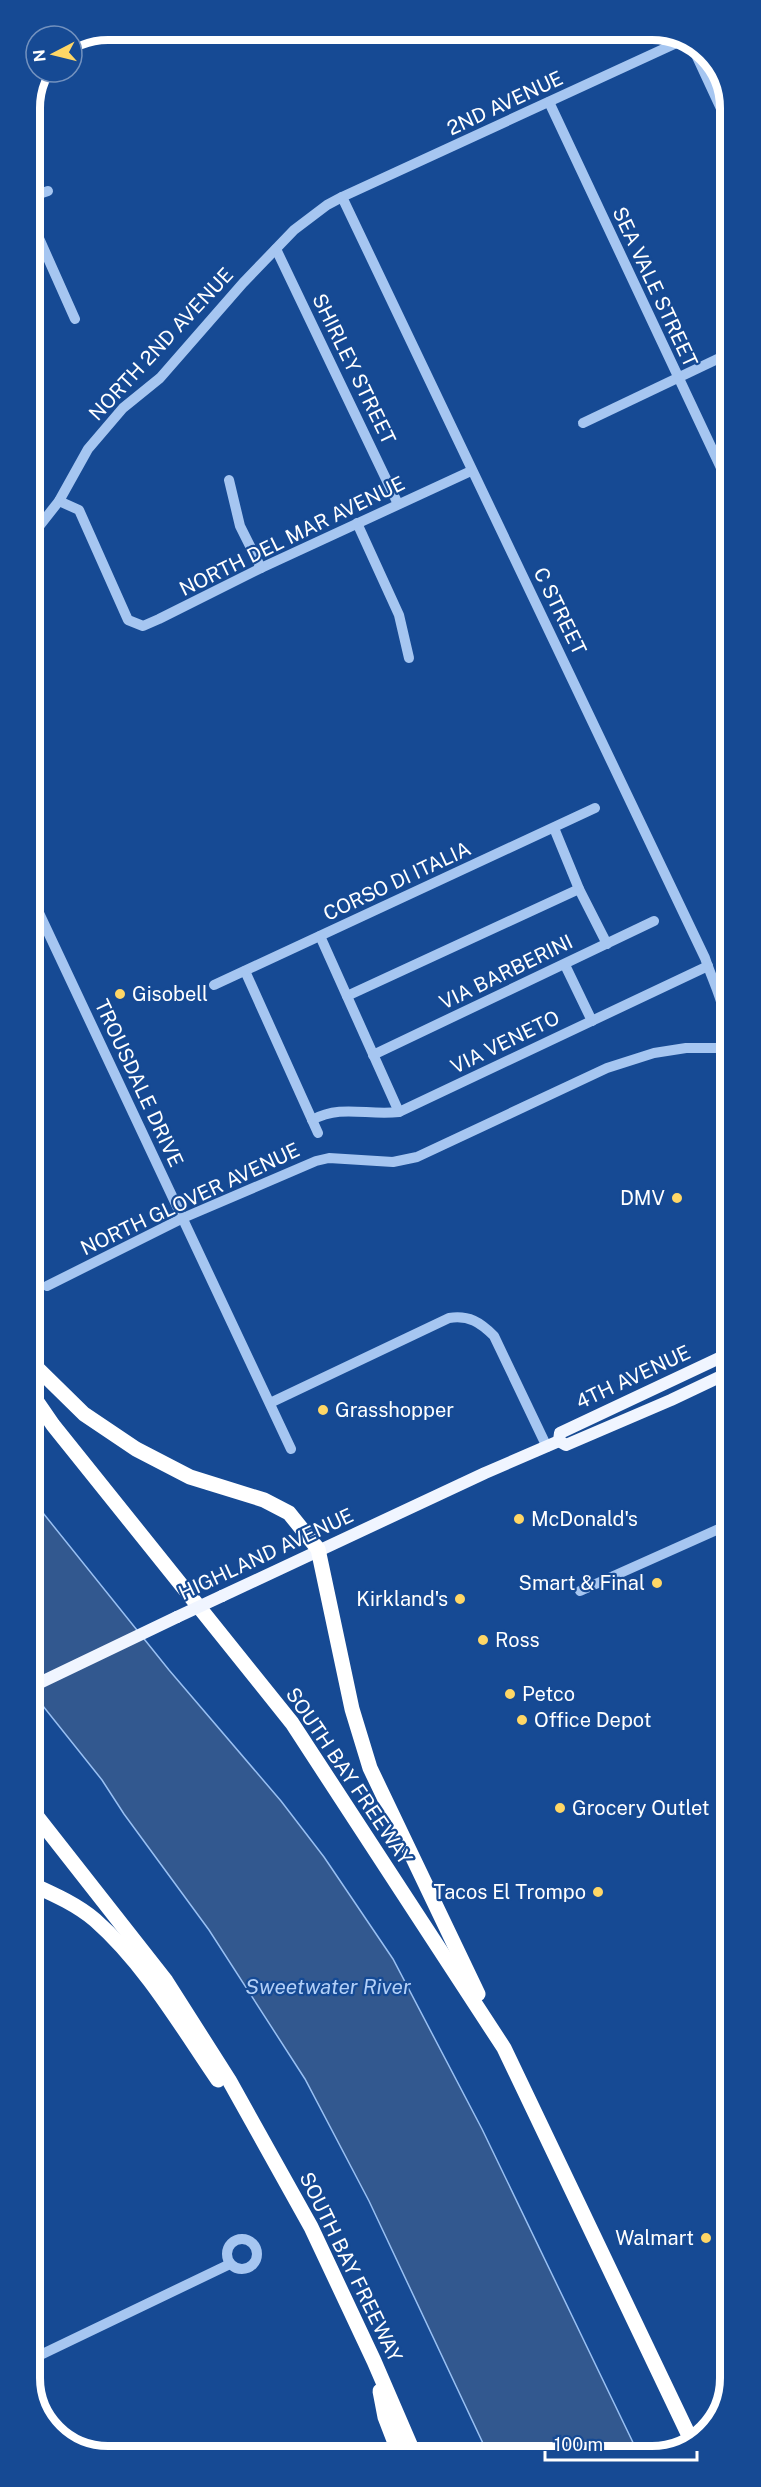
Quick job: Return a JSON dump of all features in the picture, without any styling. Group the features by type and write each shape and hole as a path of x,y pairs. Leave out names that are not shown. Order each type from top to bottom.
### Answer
{"highway":[{"path":"41,1372 84,1414 136,1449 189,1477 264,1500 289,1513 318,1549 352,1709 370,1768 504,2048"},
{"name":"SOUTH BAY FREEWAY","path":"41,1408 292,1723 504,2048 689,2435"},
{"name":"SOUTH BAY FREEWAY","path":"41,1822 166,1981 230,2080 310,2227 374,2361 411,2446"},
{"path":"41,1888 60,1897 94,1920 127,1954 166,2004 283,2175"},
{"path":"374,2361 385,2417 396,2446"}],"main road":[{"name":"4TH AVENUE","path":"559,1441 560,1432 720,1358"},
{"name":"4TH AVENUE","path":"559,1441 566,1445 720,1377"},
{"name":"4TH AVENUE","path":"518,1458 559,1441"},
{"name":"HIGHLAND AVENUE","path":"41,1682 318,1549 518,1458"}],"street":[{"name":"2ND AVENUE","path":"342,197 674,44"},
{"path":"697,57 720,106"},
{"name":"SEA VALE STREET","path":"549,102 720,466"},
{"path":"41,193 48,191"},
{"name":"NORTH 2ND AVENUE","path":"41,524 59,501 88,449 115,417 160,378 294,230 342,197"},
{"name":"C STREET","path":"342,197 471,471 608,750 720,993"},
{"path":"41,242 75,318"},
{"name":"SHIRLEY STREET","path":"276,249 398,504"},
{"path":"583,423 720,358"},
{"name":"NORTH DEL MAR AVENUE","path":"59,501 79,510 128,620 142,626 471,471"},
{"path":"229,480 240,526 261,568"},
{"path":"357,523 399,615 409,658"},
{"name":"CORSO DI ITALIA","path":"214,985 595,808"},
{"path":"554,828 579,889 608,944"},
{"path":"347,996 579,889"},
{"name":"TROUSDALE DRIVE","path":"41,917 291,1449"},
{"name":"VIA BARBERINI","path":"373,1055 654,921"},
{"path":"320,936 399,1112"},
{"path":"565,964 592,1021"},
{"name":"VIA VENETO","path":"312,1120 324,1113 338,1110 378,1114 399,1112 708,966"},
{"path":"245,971 318,1133"},
{"name":"NORTH GLOVER AVENUE","path":"47,1286 183,1218 316,1161 329,1158 393,1162 417,1158 607,1068 654,1053 686,1048 720,1047"},
{"path":"270,1403 449,1318 468,1318 485,1327 494,1336 547,1447"},
{"path":"580,1591 720,1528"},
{"path":"41,2355 230,2264"}],"water":[{"name":"Sweetwater River","path":"41,1510 169,1670 281,1801 324,1857 393,1959 482,2129 635,2446 484,2446 369,2201 305,2079 209,1930 124,1814 102,1780 41,1704"}],"place":[{"name":"Gisobell","path":"120,994"},
{"name":"DMV","path":"677,1198"},
{"name":"Grasshopper","path":"323,1410"},
{"name":"McDonald's","path":"519,1519"},
{"name":"Smart & Final","path":"657,1583"},
{"name":"Kirkland's","path":"460,1599"},
{"name":"Ross","path":"483,1640"},
{"name":"Petco","path":"510,1694"},
{"name":"Office Depot","path":"522,1720"},
{"name":"Grocery Outlet","path":"560,1808"},
{"name":"Tacos El Trompo","path":"598,1892"},
{"name":"Walmart","path":"706,2238"}]}
